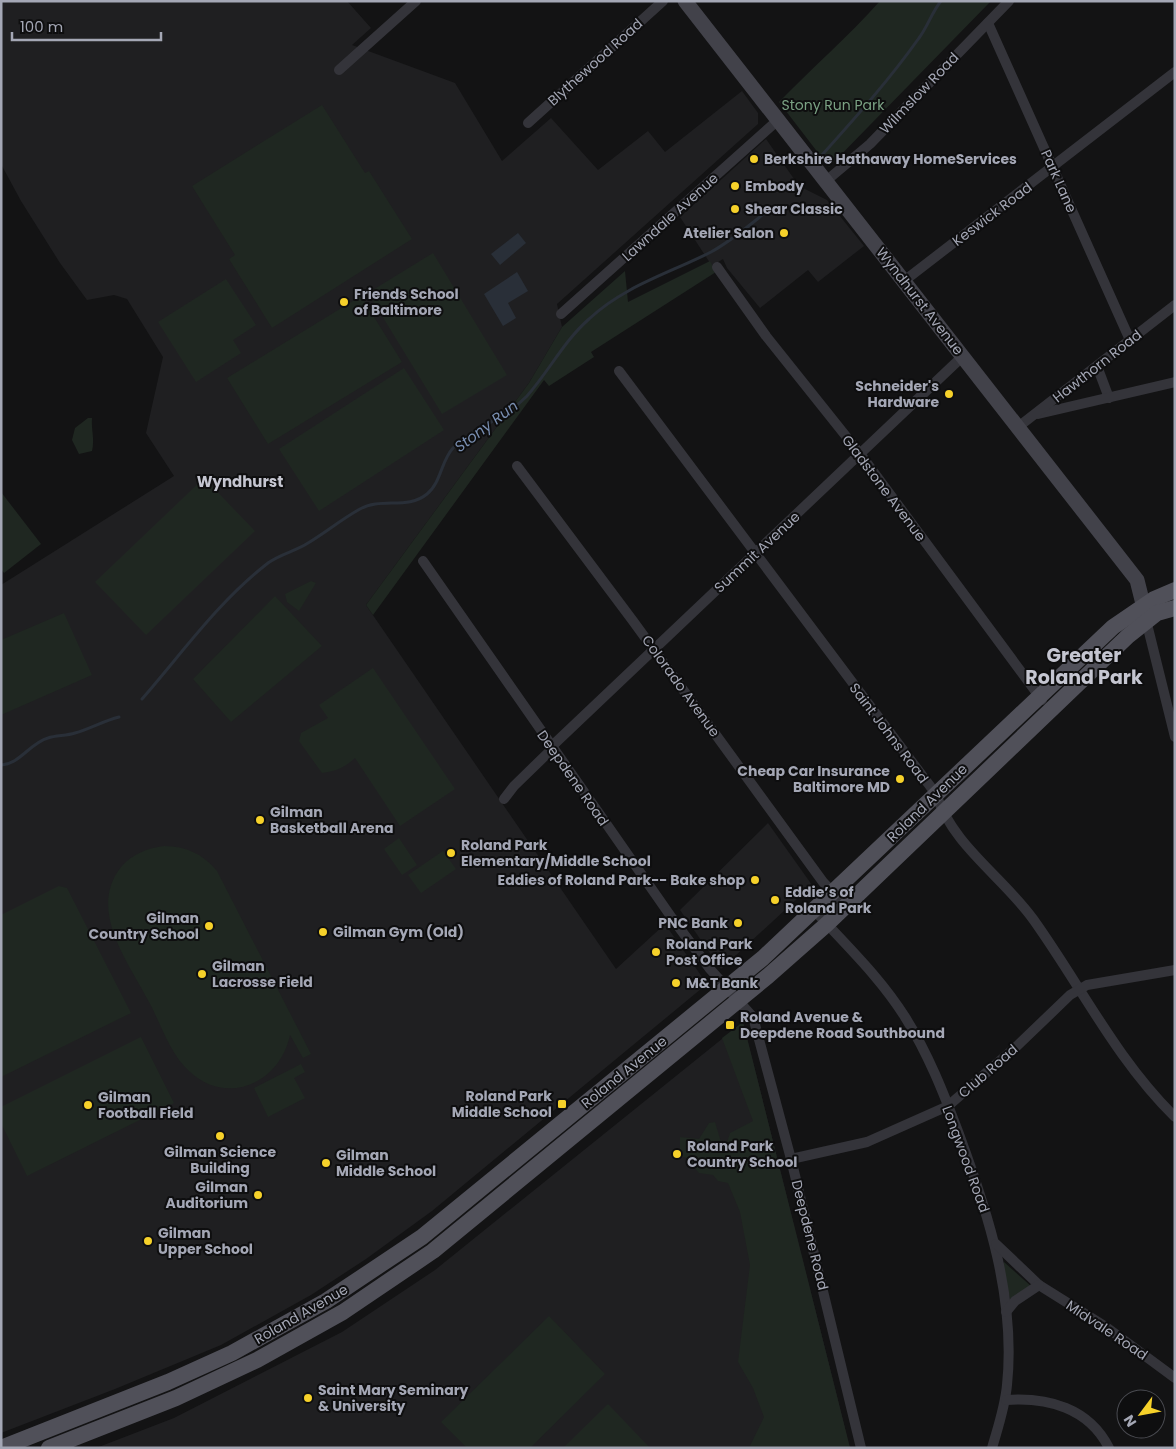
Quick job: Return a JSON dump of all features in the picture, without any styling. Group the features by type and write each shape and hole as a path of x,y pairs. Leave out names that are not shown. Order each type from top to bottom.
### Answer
{"main road":[{"name":"Roland Avenue","path":"49,1448 176,1398 234,1371 310,1331 373,1292 433,1251 739,1001 826,924 1049,710 1145,613 1175,590"},
{"name":"Roland Avenue","path":"1,1448 207,1365 301,1316 422,1237 727,988 814,910 1113,626 1145,613 1158,613 1175,608"}],"street":[{"path":"339,70 416,1"},
{"name":"Blythewood Road","path":"528,123 663,1"},
{"name":"Wyndhurst Avenue","path":"685,1 1137,580 1145,613"},
{"name":"Wilmslow Road","path":"826,181 870,144 1009,1"},
{"name":"Park Lane","path":"988,23 1130,340"},
{"name":"Keswick Road","path":"904,281 1175,72"},
{"name":"Lawndale Avenue","path":"561,314 778,120"},
{"name":"Gladstone Avenue","path":"717,267 766,336 860,455 1049,710"},
{"name":"Hawthorn Road","path":"1018,427 1175,305"},
{"name":"Summit Avenue","path":"504,798 552,748 963,356"},
{"path":"1097,366 1109,398"},
{"name":"Saint Johns Road","path":"619,371 936,794 942,813 953,830 1032,918 1106,1033 1135,1074 1175,1117"},
{"path":"1034,415 1175,382"},
{"name":"Colorado Avenue","path":"517,466 833,892 845,905"},
{"name":"Deepdene Road","path":"423,561 672,918 727,988 753,1017 791,1159 861,1448"},
{"path":"1145,613 1175,737"},
{"name":"Longwood Road","path":"814,910 872,973 904,1016 922,1047 948,1106 974,1176 995,1243 1006,1312 1008,1354 1006,1400 992,1448"},
{"name":"Club Road","path":"791,1159 867,1142 948,1106 1079,989 1087,985 1175,970"},
{"name":"Midvale Road","path":"995,1243 1039,1285 1106,1327 1175,1378"},
{"path":"1006,1312 1016,1301 1039,1285"},
{"path":"1006,1400 1044,1401 1068,1407 1086,1418 1097,1429 1109,1448"}],"shaded area":[{"path":"1,1 347,1 371,28 352,45 455,83 502,161 551,118 598,170 648,131 665,152 742,91 758,113 758,124 557,304 562,327 529,383 366,605 616,969 665,924 707,984 432,1211 366,1259 311,1295 221,1345 1,1433 1,585 174,476 146,433 163,357 127,299 114,295 87,300 60,263 21,201 1,164"},
{"path":"766,139 799,186 827,200 864,246 818,282 808,270 760,308 727,268 723,259 712,266 680,217"},
{"path":"518,233 526,243 500,265 491,254"},
{"path":"517,272 528,291 508,303 516,318 503,326 484,294"},
{"path":"768,823 812,885 721,969 680,910"},
{"name":"Roland Park Country School","path":"743,1022 850,1448 96,1448 174,1418 342,1332 435,1270"}],"green space":[{"name":"Stony Run Park","path":"880,1 991,1 829,167 779,102"},
{"path":"322,105 365,173 369,171 412,239 272,328 229,259 235,255 192,186"},
{"path":"433,253 507,375 442,414 368,293"},
{"path":"710,261 716,272 591,352 594,357 549,386 544,380 373,615 366,605 529,383 562,327 625,271 628,302"},
{"path":"226,279 256,325 233,340 241,353 196,382 158,322"},
{"path":"361,296 402,362 268,444 227,378"},
{"path":"404,368 444,430 319,511 279,449"},
{"path":"88,418 92,418 92,451 79,454 72,440 75,428"},
{"path":"204,478 255,531 146,635 95,582"},
{"path":"1,492 41,544 4,573 1,569"},
{"path":"311,581 316,583 299,611 287,602 285,594"},
{"path":"275,596 322,646 231,722 193,679"},
{"path":"64,613 92,675 1,715 1,640"},
{"path":"373,668 455,789 400,826 355,758 340,768 322,773 299,741 301,733 328,718 319,705"},
{"path":"399,838 417,865 402,875 384,849"},
{"path":"164,846 187,849 194,852 217,871 311,1054 303,1058 290,1035 284,1052 275,1066 264,1077 250,1084 235,1088 219,1087 204,1082 189,1071 176,1056 122,953 110,918 108,901 112,884 125,862 141,852"},
{"path":"443,851 456,869 421,893 408,875"},
{"path":"59,886 67,888 131,1013 1,1077 1,915"},
{"path":"743,1022 850,1448 749,1448 764,1417 753,1388 738,1362 750,1265 740,1212 728,1183 718,1181 713,1175 699,1173 685,1157 680,1157 680,1137 699,1139 709,1123 715,1122 724,1152 730,1133 753,1121 722,1038"},
{"name":"Gilman Football Field","path":"141,1037 174,1103 27,1176 1,1123 1,1107"},
{"path":"301,1064 305,1072 294,1078 305,1098 268,1117 254,1088"},
{"path":"1004,1262 1032,1287 1010,1299"},
{"path":"549,1316 605,1374 530,1448 467,1448 441,1422"},
{"path":"608,1404 650,1448 563,1448"}],"waterway":[{"name":"Stony Run","path":"822,155 896,68 922,33 941,1"},
{"name":"Stony Run","path":"142,699 217,611 268,563 315,539 360,509 377,504 403,503 420,499 432,489 453,448 471,434 519,404 535,386 564,346 589,319 632,289 711,252 771,208"},
{"name":"Stony Run","path":"1,765 14,761 36,744 51,737 72,734 119,717"}],"place":[{"name":"Berkshire Hathaway HomeServices","path":"754,159"},
{"name":"Embody","path":"735,186"},
{"name":"Shear Classic","path":"735,209"},
{"name":"Atelier Salon","path":"784,233"},
{"name":"Friends School of Baltimore","path":"344,302"},
{"name":"Schneider's Hardware","path":"949,394"},
{"name":"Cheap Car Insurance Baltimore MD","path":"900,779"},
{"name":"Gilman Basketball Arena","path":"260,820"},
{"name":"Roland Park Elementary/Middle School","path":"451,853"},
{"name":"Eddies of Roland Park-- Bake shop","path":"755,880"},
{"name":"Eddie’s of Roland Park","path":"775,900"},
{"name":"PNC Bank","path":"738,923"},
{"name":"Gilman Country School","path":"209,926"},
{"name":"Gilman Gym (Old)","path":"323,932"},
{"name":"Roland Park Post Office","path":"656,952"},
{"name":"Gilman Lacrosse Field","path":"202,974"},
{"name":"M&T Bank","path":"676,983"},
{"name":"Roland Avenue & Deepdene Road Southbound","path":"730,1025"},
{"name":"Roland Park Middle School","path":"562,1104"},
{"name":"Gilman Football Field","path":"88,1105"},
{"name":"Gilman Science Building","path":"220,1136"},
{"name":"Roland Park Country School","path":"677,1154"},
{"name":"Gilman Middle School","path":"326,1163"},
{"name":"Gilman Auditorium","path":"258,1195"},
{"name":"Gilman Upper School","path":"148,1241"},
{"name":"Saint Mary Seminary & University","path":"308,1398"}],"district":[{"name":"Wyndhurst","path":"240,481"},
{"name":"Greater Roland Park","path":"1084,666"}]}
